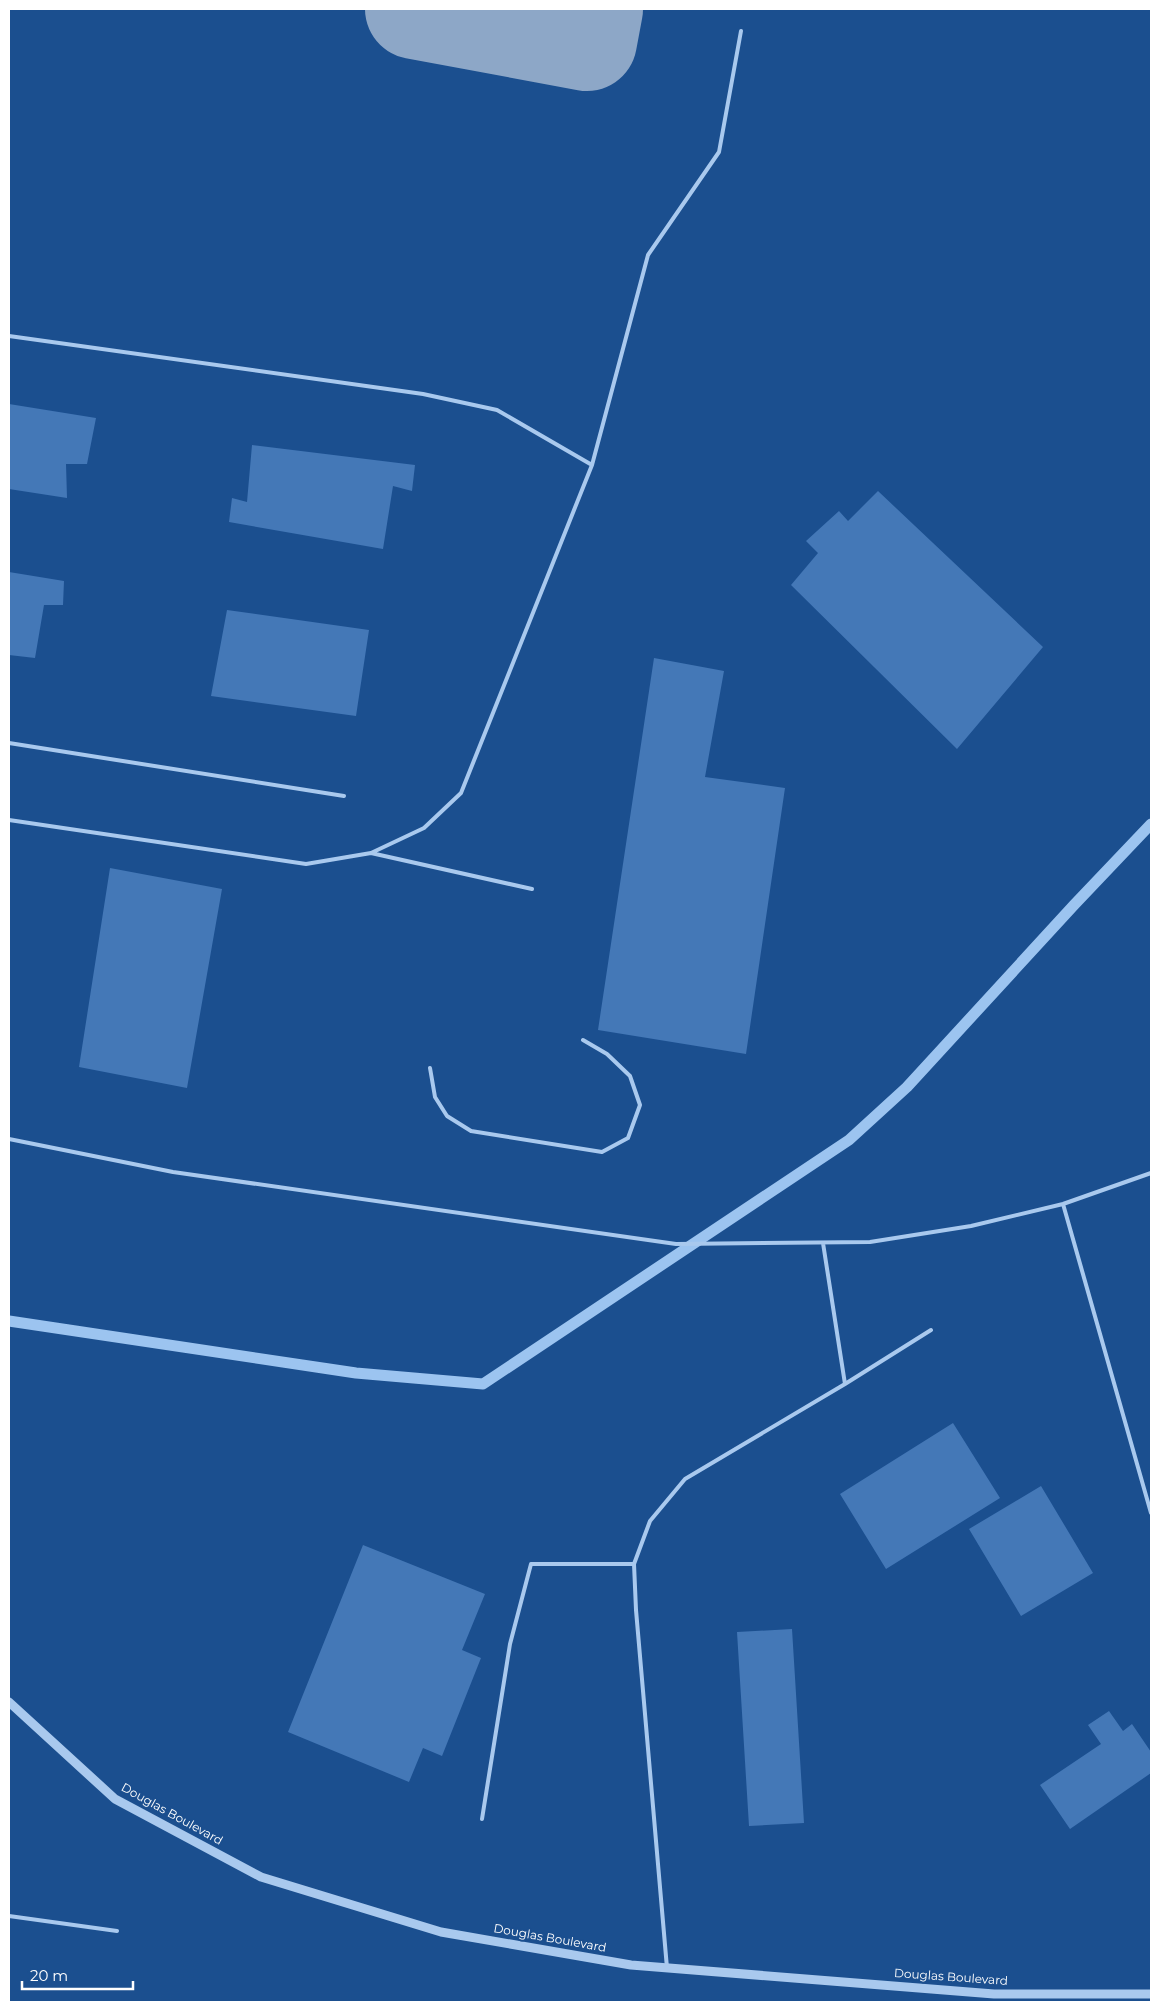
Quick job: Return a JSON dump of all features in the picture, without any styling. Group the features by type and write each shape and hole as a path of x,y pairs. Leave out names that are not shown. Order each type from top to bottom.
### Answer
{"street":[{"name":"Douglas Boulevard","path":"9,1702 115,1799 261,1877 441,1932 631,1965 994,1994 1151,1994"}],"lane":[{"path":"9,820 306,864 371,854 424,828 461,793 592,465 648,255 719,152 741,32"},
{"path":"9,336 423,394 497,410 592,465"},
{"path":"9,743 344,796"},
{"path":"371,854 532,889"},
{"path":"430,1068 435,1097 443,1110 447,1116 472,1132 602,1152 628,1138 640,1105 630,1076 607,1054 583,1040"},
{"path":"9,1140 173,1172 676,1244 870,1242 971,1226 1062,1204 1151,1172"},
{"path":"1062,1204 1151,1513"},
{"path":"823,1243 845,1384"},
{"path":"667,1968 636,1610 634,1564 650,1521 685,1479 845,1384 931,1330"},
{"path":"482,1819 510,1644 530,1564 634,1564"},
{"path":"9,1916 117,1931"}],"building":[{"path":"9,404 96,418 87,464 66,464 67,498 9,489"},
{"path":"252,445 415,465 412,491 393,486 383,549 229,522 232,498 247,502"},
{"path":"878,491 1043,647 957,749 791,585 818,553 806,541 839,511 848,521"},
{"path":"9,572 64,581 63,605 44,605 35,658 9,655"},
{"path":"227,610 369,630 356,716 211,696"},
{"path":"654,658 724,671 705,777 785,788 746,1054 598,1030"},
{"path":"110,868 222,889 187,1088 79,1067"},
{"path":"953,1423 1000,1498 886,1569 840,1494"},
{"path":"1041,1486 1093,1573 1021,1616 969,1529"},
{"path":"363,1545 485,1594 462,1650 481,1658 442,1756 423,1748 409,1782 288,1732"},
{"path":"792,1629 804,1823 749,1826 737,1632"},
{"path":"1109,1711 1123,1731 1132,1724 1151,1752 1151,1773 1070,1829 1040,1785 1101,1744 1088,1725"}],"waterway":[{"path":"9,1321 356,1373 483,1384 849,1140 907,1087 1151,824"}],"taxiway":[{"path":"415,9 587,41 593,9"}]}
